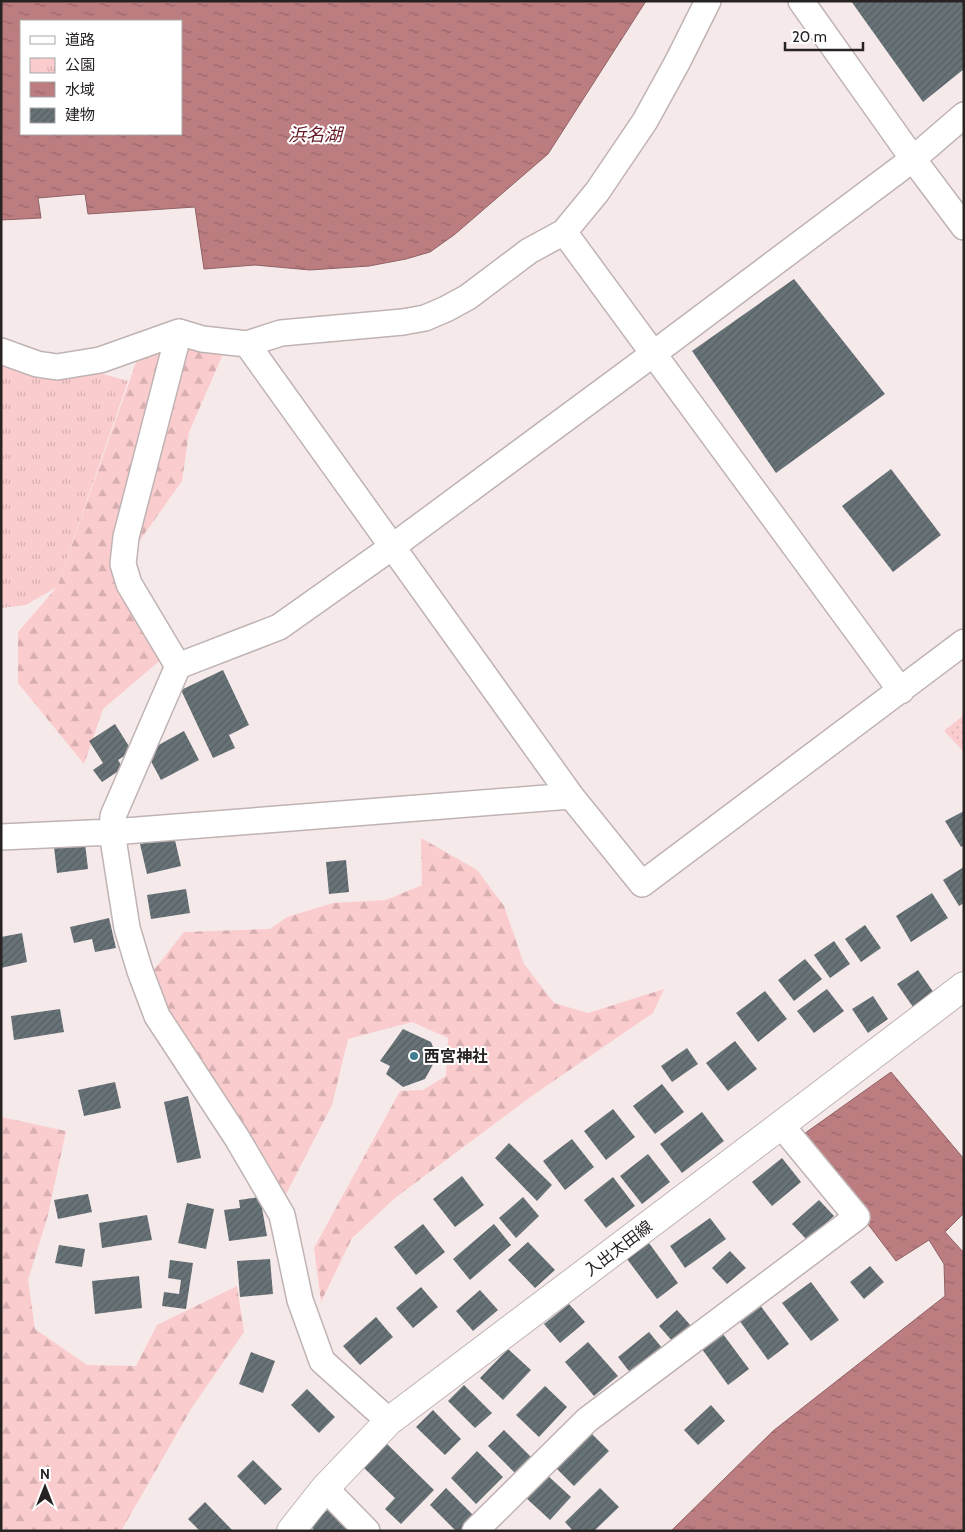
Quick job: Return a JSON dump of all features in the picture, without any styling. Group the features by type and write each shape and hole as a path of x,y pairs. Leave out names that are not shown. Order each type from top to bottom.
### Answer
{"main road":[{"name":"入出太田線","path":"291,1531 325,1488 388,1421 964,986"}],"street":[{"path":"1,351 37,364 56,367 100,360 179,332 202,339 247,344 281,333 403,322 425,318 446,309 468,297 529,251 564,232 598,192 645,121 678,62 708,1"},
{"path":"807,3 913,159 964,226"},
{"path":"388,1421 322,1361 300,1300 282,1216 237,1138 157,1016 140,971 127,928 112,832 113,816 178,666 279,627 392,547 653,354 913,159 964,115"},
{"path":"564,232 901,691"},
{"path":"178,666 129,584 123,564 126,537 179,332"},
{"path":"247,344 571,796 642,884 964,642"},
{"path":"1,837 112,832 571,796"},
{"path":"475,1531 586,1420 857,1217 781,1126"},
{"path":"325,1488 368,1531"}],"green space":[{"path":"175,336 223,354 189,432 182,481 123,564 170,652 103,709 84,764 18,683 18,632 57,587 140,351"},
{"path":"1,361 24,373 54,380 96,372 128,381 57,587 26,605 1,608"},
{"path":"964,715 964,752 944,731"},
{"path":"421,838 477,870 504,906 524,964 554,1003 588,1013 664,989 653,1013 536,1093 395,1198 352,1238 321,1302 314,1248 400,1091 423,1090 446,1076 448,1038 412,1022 348,1039 332,1105 284,1198 178,1048 150,975 184,932 270,929 287,917 333,903 386,900 422,885"},
{"path":"1,1117 66,1131 48,1215 28,1280 35,1329 87,1365 136,1366 157,1325 237,1286 244,1332 191,1409 121,1531 1,1531"}],"water":[{"name":"浜名湖","path":"1,1 646,1 548,154 454,235 430,252 369,266 310,270 255,265 204,269 195,207 88,214 85,194 38,198 41,218 1,220"},
{"path":"891,1072 964,1159 964,1213 945,1232 964,1253 964,1531 671,1531 773,1431 945,1296 944,1264 929,1240 896,1261 801,1136"}],"building":[{"path":"851,1 964,1 964,69 923,102"},
{"path":"794,279 885,394 776,473 692,351"},
{"path":"891,469 941,535 893,572 842,506"},
{"path":"223,670 249,725 229,735 235,748 213,758 181,690"},
{"path":"115,724 132,751 118,760 123,768 102,782 93,770 103,763 89,741"},
{"path":"184,731 199,760 161,780 146,752"},
{"path":"964,811 964,845 961,847 945,821"},
{"path":"174,836 181,866 147,874 140,844"},
{"path":"85,843 88,869 57,873 54,847"},
{"path":"346,860 349,892 329,894 326,862"},
{"path":"964,867 964,903 959,906 943,880"},
{"path":"186,889 190,913 151,919 147,895"},
{"path":"932,893 948,918 911,942 896,916"},
{"path":"109,918 116,948 95,952 92,939 74,943 70,927"},
{"path":"865,925 881,948 861,962 845,939"},
{"path":"22,933 27,962 1,968 1,937"},
{"path":"834,941 850,964 830,978 814,955"},
{"path":"805,959 822,979 794,1001 778,980"},
{"path":"918,970 934,993 913,1007 897,984"},
{"path":"827,989 844,1011 814,1033 797,1011"},
{"path":"765,991 787,1019 758,1042 736,1013"},
{"path":"873,996 888,1019 868,1033 852,1009"},
{"path":"60,1009 64,1032 14,1040 11,1016"},
{"path":"403,1029 431,1042 437,1057 425,1079 403,1087 386,1074 390,1066 380,1061"},
{"path":"735,1041 757,1069 728,1091 706,1063"},
{"path":"687,1048 698,1064 672,1082 661,1066"},
{"path":"115,1082 121,1108 84,1116 78,1090"},
{"path":"662,1084 684,1112 655,1134 633,1106"},
{"path":"188,1096 201,1158 177,1163 164,1102"},
{"path":"613,1109 635,1137 606,1160 584,1131"},
{"path":"702,1112 724,1141 682,1173 660,1144"},
{"path":"572,1139 594,1167 565,1190 543,1161"},
{"path":"509,1143 552,1185 537,1201 495,1158"},
{"path":"648,1154 670,1182 642,1204 620,1176"},
{"path":"782,1158 801,1182 772,1206 752,1182"},
{"path":"462,1176 484,1205 455,1227 433,1199"},
{"path":"613,1177 635,1206 606,1228 584,1200"},
{"path":"88,1194 92,1212 58,1219 54,1200"},
{"path":"260,1197 267,1236 229,1241 224,1210 240,1208 239,1200"},
{"path":"523,1197 539,1216 516,1238 499,1218"},
{"path":"819,1200 834,1216 807,1240 792,1224"},
{"path":"187,1203 214,1209 206,1249 178,1243"},
{"path":"147,1215 152,1240 102,1248 99,1223"},
{"path":"710,1218 726,1239 685,1268 670,1246"},
{"path":"423,1224 445,1252 416,1275 394,1247"},
{"path":"494,1224 511,1245 470,1280 453,1259"},
{"path":"528,1242 555,1270 535,1288 508,1260"},
{"path":"649,1243 678,1283 657,1299 627,1259"},
{"path":"59,1245 85,1249 82,1267 55,1263"},
{"path":"730,1251 746,1268 727,1284 712,1268"},
{"path":"270,1259 273,1294 240,1297 237,1261"},
{"path":"170,1260 193,1263 186,1309 162,1306 164,1292 179,1294 181,1280 168,1278"},
{"path":"870,1266 884,1282 864,1299 850,1282"},
{"path":"139,1276 142,1308 95,1314 92,1281"},
{"path":"811,1282 839,1320 811,1341 782,1303"},
{"path":"421,1287 438,1307 413,1328 396,1308"},
{"path":"480,1290 498,1310 473,1331 456,1311"},
{"path":"569,1304 585,1322 560,1343 544,1324"},
{"path":"760,1305 789,1344 768,1360 739,1320"},
{"path":"677,1310 692,1327 674,1343 659,1326"},
{"path":"376,1317 393,1337 360,1365 343,1346"},
{"path":"720,1330 749,1369 728,1385 699,1345"},
{"path":"649,1332 663,1349 632,1375 618,1357"},
{"path":"588,1342 618,1376 594,1396 565,1362"},
{"path":"508,1349 531,1370 503,1400 480,1378"},
{"path":"251,1352 275,1361 263,1393 239,1384"},
{"path":"464,1385 492,1413 475,1428 448,1401"},
{"path":"545,1386 567,1407 539,1437 516,1415"},
{"path":"307,1389 335,1417 319,1433 291,1405"},
{"path":"711,1405 725,1421 698,1445 684,1430"},
{"path":"433,1410 461,1439 445,1455 416,1427"},
{"path":"504,1430 532,1458 516,1474 488,1446"},
{"path":"591,1433 609,1451 574,1486 555,1467"},
{"path":"386,1443 434,1490 401,1524 385,1509 395,1498 363,1467"},
{"path":"477,1451 503,1477 476,1504 451,1478"},
{"path":"253,1460 282,1489 265,1505 237,1476"},
{"path":"546,1474 571,1497 550,1520 525,1497"},
{"path":"446,1488 475,1517 460,1531 456,1531 430,1505"},
{"path":"600,1488 619,1507 594,1531 573,1531 565,1522"},
{"path":"205,1502 233,1531 200,1531 188,1519"},
{"path":"333,1505 358,1531 315,1531 310,1526"}],"place":[{"name":"西宮神社","path":"414,1056"}]}
